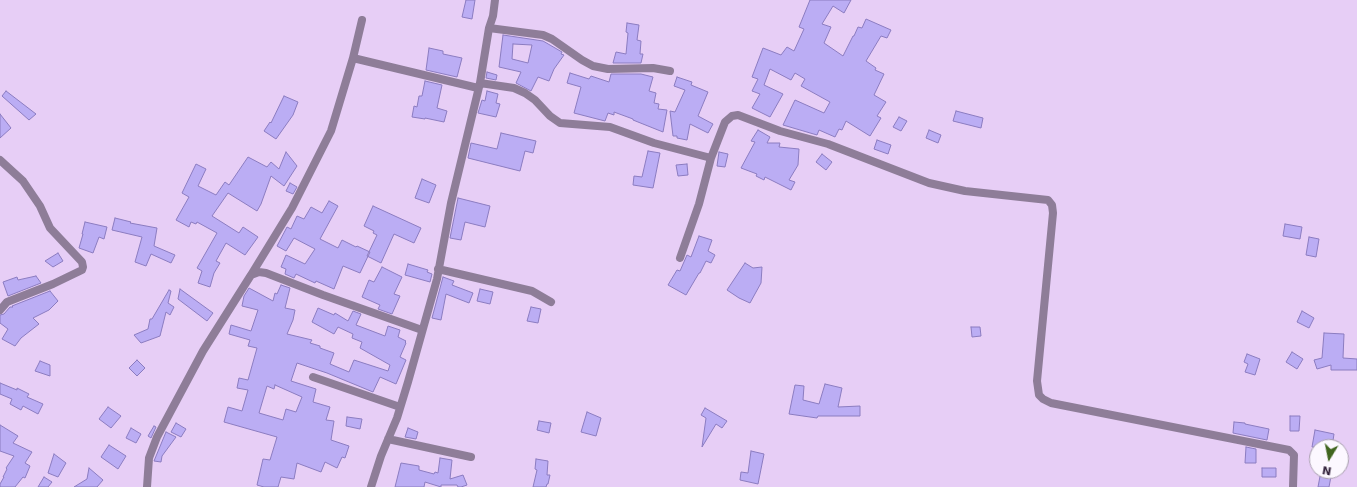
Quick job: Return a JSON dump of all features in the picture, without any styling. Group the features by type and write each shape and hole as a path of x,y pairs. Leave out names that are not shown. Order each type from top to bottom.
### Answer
{"street":[{"path":"372,487 400,407 438,269 452,197 479,85 488,28 493,16 495,0"},
{"path":"147,487 149,458 157,437 203,351 292,208 331,131 353,58 362,20"},
{"path":"488,28 543,35 552,39 593,66 608,69 653,68 670,71"},
{"path":"353,58 479,85 514,88 535,100 550,116 560,123 610,127 654,143 711,158"},
{"path":"680,258 699,204 711,158 725,122 732,116 738,115 780,131 828,144 929,184 965,192 1048,200 1054,209 1037,381 1039,395 1051,403 1289,450 1294,455 1293,487"},
{"path":"0,160 23,181 40,206 50,228 82,262 83,268 82,270 54,284 7,302 0,310"},
{"path":"438,269 532,291 551,302"},
{"path":"251,275 259,272 266,273 323,296 422,330"},
{"path":"313,377 400,407"},
{"path":"388,438 471,457"}],"building":[{"path":"466,0 475,0 472,19 462,17"},
{"path":"810,0 851,0 844,13 833,6 822,24 831,27 824,43 843,56 858,27 862,28 866,19 891,30 887,38 881,36 866,61 876,68 875,70 884,74 874,95 886,102 877,116 881,118 870,136 846,121 842,130 839,129 835,137 819,130 817,135 783,125 795,100 824,113 830,102 801,86 805,79 795,73 791,80 770,69 764,85 783,94 770,117 752,108 760,94 752,91 758,79 752,77 763,48 781,55 787,47 794,51 804,29 799,27"},
{"path":"627,23 639,25 637,40 641,41 640,54 643,54 641,63 613,63 616,52 626,54 628,33 626,32"},
{"path":"503,35 543,41 562,52 561,54 564,55 554,69 549,81 538,77 531,91 516,83 521,72 499,67","holes":["513,44 532,45 528,63 512,59"]},
{"path":"429,48 443,51 443,54 462,58 457,77 426,70"},
{"path":"487,72 497,75 496,80 486,78"},
{"path":"570,73 589,79 591,76 609,82 611,74 641,74 653,77 649,91 656,93 654,103 659,104 658,109 667,110 663,132 614,112 614,115 608,113 605,121 574,113 581,87 567,83"},
{"path":"677,77 692,82 691,85 708,92 698,116 713,124 708,133 690,124 687,140 673,136 670,111 675,112 685,90 674,86"},
{"path":"425,81 442,85 437,108 447,111 444,122 412,117 414,106 417,107 419,96 422,96"},
{"path":"6,91 36,114 29,120 2,96"},
{"path":"487,91 498,94 496,103 500,104 496,117 478,113 482,100 485,101"},
{"path":"284,96 298,102 293,115 276,139 264,131 270,122 271,123"},
{"path":"956,111 983,118 981,128 953,121"},
{"path":"0,114 11,128 0,138"},
{"path":"899,117 907,121 901,131 893,127"},
{"path":"758,130 770,137 767,143 780,143 779,147 799,149 798,165 789,180 795,182 791,190 765,177 764,180 756,176 757,174 741,168 755,142 751,141"},
{"path":"929,130 941,135 938,143 926,138"},
{"path":"501,133 536,141 533,153 525,151 520,171 468,158 471,143 497,149"},
{"path":"877,140 891,145 888,154 874,149"},
{"path":"648,151 660,153 653,188 633,185 634,176 642,177"},
{"path":"286,152 297,166 284,186 271,176 257,211 228,193 212,216 239,233 243,227 258,237 245,255 226,243 216,261 220,263 214,273 210,287 198,283 202,271 197,268 217,233 197,222 196,224 191,222 189,227 176,220 189,197 182,193 196,164 206,169 198,186 216,195 225,182 229,185 248,157 267,167 271,162 279,169"},
{"path":"719,152 728,154 725,167 717,166"},
{"path":"822,154 832,162 826,170 816,162"},
{"path":"687,164 688,175 678,176 676,165"},
{"path":"422,179 436,185 429,203 415,198"},
{"path":"290,183 297,187 293,194 286,191"},
{"path":"458,198 490,206 485,227 465,222 461,240 450,238"},
{"path":"329,201 338,206 320,239 338,248 342,240 370,252 360,273 343,266 334,289 316,281 315,283 296,274 294,278 285,274 286,269 281,267 286,255 305,264 315,249 294,238 286,251 277,246 287,227 291,229 297,216 304,219 311,207 322,213"},
{"path":"373,206 421,228 414,243 394,234 381,263 367,256 377,235 373,233 374,231 364,226"},
{"path":"115,218 131,222 130,223 157,228 154,246 175,255 171,263 151,254 146,266 135,262 142,237 112,230"},
{"path":"85,222 107,227 104,239 99,237 93,253 79,248"},
{"path":"1285,224 1302,227 1300,239 1283,236"},
{"path":"699,236 712,240 708,251 715,255 711,263 706,261 686,295 668,285 677,270 680,271 687,255 691,257"},
{"path":"1309,237 1319,239 1316,257 1306,255"},
{"path":"58,253 63,261 53,267 45,261"},
{"path":"745,263 753,268 762,267 761,283 750,303 727,290"},
{"path":"408,264 428,270 427,272 432,274 430,282 405,275"},
{"path":"382,267 402,277 394,294 400,296 392,314 378,309 380,305 362,297 369,280 374,282"},
{"path":"36,276 41,283 8,296 3,282 17,277 18,280"},
{"path":"443,277 454,281 452,285 473,293 469,303 446,294 441,320 432,318"},
{"path":"281,285 290,288 285,308 295,310 293,320 287,334 312,340 310,343 334,353 330,364 349,372 354,360 388,371 390,365 360,348 362,342 352,338 353,334 338,327 334,334 312,322 318,308 334,315 335,313 348,321 353,311 361,314 356,325 385,336 388,326 400,330 398,337 406,341 406,343 400,357 406,360 396,384 380,377 373,392 327,373 297,363 291,381 316,389 313,402 330,407 326,420 334,421 331,440 349,446 345,458 342,457 337,468 325,462 321,472 297,463 294,479 281,477 278,487 264,487 257,485 263,459 270,460 277,437 224,422 228,407 242,411 248,390 237,388 239,378 248,380 257,348 248,346 250,340 229,334 231,325 251,331 258,310 242,306 244,296 249,288 273,301 275,293 277,294","holes":["275,385 302,397 296,412 286,409 283,420 259,413 267,386 274,389"]},
{"path":"180,289 213,313 207,321 178,299"},
{"path":"480,289 493,292 490,304 477,301"},
{"path":"169,290 171,291 168,303 174,307 170,315 166,312 160,336 141,343 134,335 148,329 150,319 152,319"},
{"path":"50,291 58,301 49,310 33,318 39,324 21,338 15,346 2,339 8,329 0,323 0,315 4,314 10,307 13,307 12,306"},
{"path":"531,307 541,309 538,323 527,321"},
{"path":"1302,311 1314,318 1309,328 1297,322"},
{"path":"971,327 980,327 981,336 972,337"},
{"path":"1324,333 1344,334 1343,358 1357,359 1357,370 1331,370 1331,365 1317,369 1314,360 1322,358"},
{"path":"1292,352 1303,359 1297,369 1286,362"},
{"path":"1247,354 1260,359 1255,375 1245,372 1248,364 1244,362"},
{"path":"137,360 145,368 137,376 129,368"},
{"path":"40,361 50,365 50,376 35,371"},
{"path":"0,383 17,390 17,388 29,394 27,397 43,404 38,414 23,406 21,410 10,404 12,399 0,394"},
{"path":"825,384 842,388 838,407 860,406 860,416 818,416 817,418 789,414 795,385 804,386 803,400 819,404"},
{"path":"108,407 121,416 111,428 99,419"},
{"path":"705,408 727,421 722,428 716,424 702,447 706,418 701,415"},
{"path":"587,412 601,418 596,436 581,432"},
{"path":"1290,416 1300,416 1299,431 1290,431"},
{"path":"347,417 362,419 360,429 346,426"},
{"path":"539,421 551,423 549,433 537,430"},
{"path":"1234,422 1269,429 1267,440 1233,433"},
{"path":"176,423 186,429 181,437 171,432"},
{"path":"0,425 18,436 13,443 32,452 25,463 30,466 25,478 23,477 15,487 0,487 7,469 6,468 14,456 0,451"},
{"path":"154,426 156,427 151,438 148,436"},
{"path":"131,428 141,434 136,443 126,438"},
{"path":"408,428 418,432 416,439 405,437"},
{"path":"1315,430 1334,434 1333,439 1313,439"},
{"path":"166,432 176,437 162,456 161,462 154,461"},
{"path":"109,445 126,456 118,469 101,457"},
{"path":"1246,447 1256,449 1256,463 1245,463"},
{"path":"751,451 764,454 758,484 740,480 741,472 748,473"},
{"path":"54,454 66,463 58,477 48,473"},
{"path":"440,458 452,460 450,479 463,475 467,485 458,487 457,485 441,485 441,487 425,482 424,487 395,487 401,463 419,466 419,470 434,474 435,472 438,473"},
{"path":"536,459 548,461 547,475 550,475 546,487 533,487 537,470 535,469"},
{"path":"89,468 103,480 97,487 74,487 87,479"},
{"path":"1262,468 1276,468 1276,477 1262,477"},
{"path":"44,477 52,482 48,487 38,487"},
{"path":"1320,479 1330,479 1329,487 1318,487"}]}
